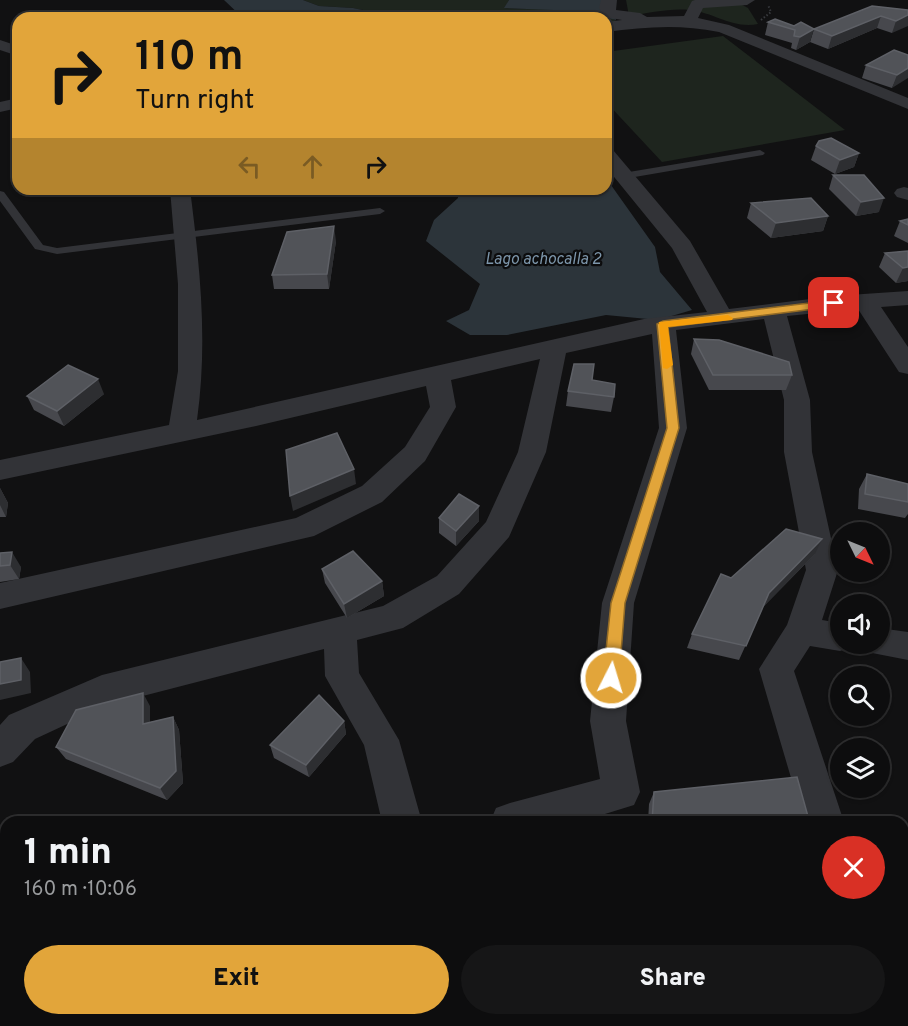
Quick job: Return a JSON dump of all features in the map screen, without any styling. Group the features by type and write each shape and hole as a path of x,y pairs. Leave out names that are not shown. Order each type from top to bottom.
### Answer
{"street":[{"path":"689,21 698,4 747,0"},
{"path":"612,15 619,18 689,21 733,32 908,105"},
{"path":"612,26 664,20"},
{"path":"612,162 682,246 723,319"},
{"path":"181,195 190,284 191,371 182,432"},
{"path":"0,470 182,432 663,324 908,298"},
{"path":"865,301 908,366"},
{"path":"774,311 797,400 798,452 822,570 802,631 776,669 793,734 822,816"},
{"path":"532,816 621,792 608,721 613,656 618,603 673,428 663,324"},
{"path":"0,750 22,728 102,691 391,618 448,585 498,528 532,452 555,347"},
{"path":"0,596 303,528 372,494 415,454 443,407 437,375"},
{"path":"802,631 830,635"},
{"path":"340,632 342,676 381,740 400,816"},
{"path":"890,644 908,646"}],"lane":[{"path":"623,176 760,153"},
{"path":"0,194 35,243 50,251 380,211"}],"shaded area":[{"path":"303,0 509,0 505,8 566,9 588,12 372,12 353,8 319,6"},
{"path":"626,0 733,0 748,8 758,24 732,23 690,10 667,10 629,16"},
{"path":"612,18 622,25 612,26"},
{"path":"723,36 845,130 662,162 612,108 612,51"}],"water":[{"path":"224,0 303,0 319,6 353,8 372,12 237,12"},
{"path":"509,0 612,0 616,20 612,19 612,12 504,8"},
{"name":"Lago achocalla 2","path":"612,186 655,247 660,272 692,310 658,320 606,315 507,335 470,335 446,321 469,310 480,284 426,241 434,220 458,198 458,195 612,195"}],"building":[{"path":"872,6 908,10 908,15 896,21 881,16 832,36 814,29"},
{"path":"775,19 794,26 801,22 814,29 800,37 794,36 795,30 768,22"},
{"path":"894,50 908,55 908,68 897,75 866,65"},
{"path":"831,138 859,153 840,160 816,146 819,141"},
{"path":"833,175 864,175 884,198 861,202"},
{"path":"811,198 828,216 776,223 751,203"},
{"path":"908,219 908,225 900,221"},
{"path":"334,226 327,274 272,275 287,232"},
{"path":"908,251 908,267 903,268 885,253"},
{"path":"694,339 719,340 789,362 792,375 713,375"},
{"path":"574,364 594,364 592,380 615,384 614,397 568,391"},
{"path":"68,365 98,379 57,411 27,396"},
{"path":"337,433 354,469 290,496 286,450"},
{"path":"867,474 908,484 908,502 865,494"},
{"path":"459,494 479,506 456,531 439,518"},
{"path":"786,529 822,539 769,593 746,646 692,634 721,574 731,578"},
{"path":"353,551 382,581 344,604 322,569"},
{"path":"12,552 10,565 0,566 0,553"},
{"path":"21,658 21,680 0,684 0,662"},
{"path":"143,693 143,724 173,717 176,771 160,788 56,747 76,710"},
{"path":"319,695 344,721 306,765 270,745"},
{"path":"797,777 808,816 652,816 654,792"}],"slow traffic":[{"path":"667,365 663,324 728,318"}],"route":[{"path":"611,678 618,603 647,517 673,428 663,324 723,319 834,303"}]}
